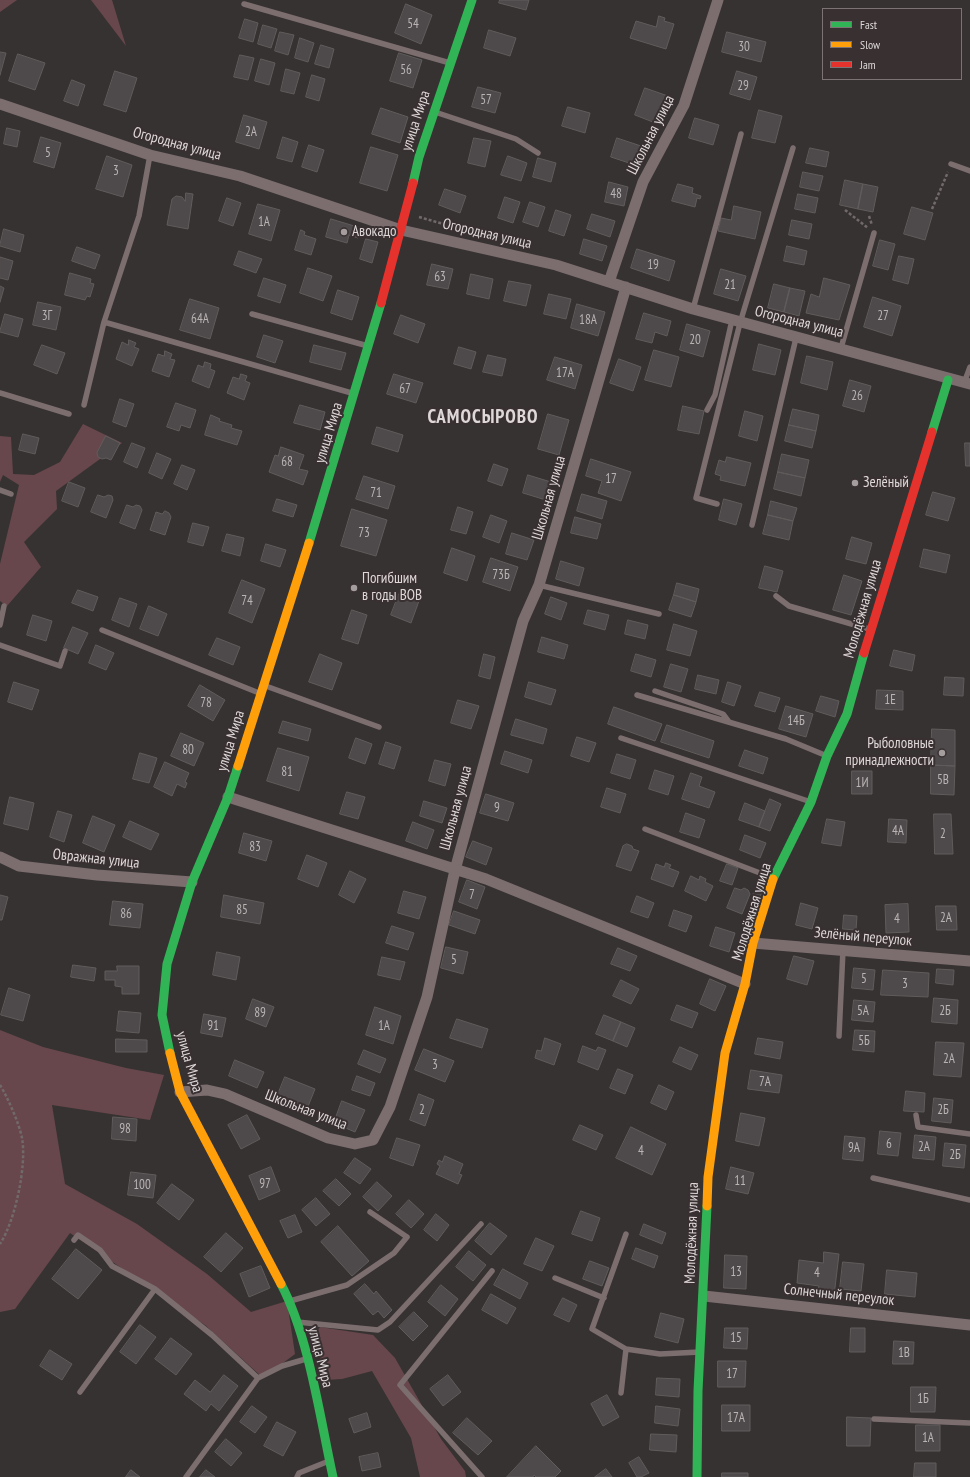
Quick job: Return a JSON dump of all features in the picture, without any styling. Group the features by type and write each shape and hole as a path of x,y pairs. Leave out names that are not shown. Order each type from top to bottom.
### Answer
{"street":[{"name":"улица Мира","path":"333,1477 307,1359 290,1301 180,1092 171,1061 162,1015 168,964 192,882 228,797 296,587 355,394 401,230 419,158 472,0"},
{"name":"Школьная улица","path":"609,282 643,182 684,105 718,0"},
{"name":"Огородная улица","path":"0,104 150,155 240,176 401,230 556,265 693,310 796,338 841,348 948,380 967,384"},
{"name":"Школьная улица","path":"180,1092 207,1090 225,1094 328,1138 355,1144 373,1140 390,1107 427,997 455,870 523,621 539,585 626,287"},
{"name":"Молодёжная улица","path":"697,1477 700,1352 704,1296 708,1177 725,1053 745,984 753,943 774,879 811,802 827,756 847,714 870,630 948,380"},
{"path":"228,797 486,879 745,984"},
{"name":"Овражная улица","path":"0,857 19,866 97,876 192,882"},
{"name":"Зелёный переулок","path":"753,943 970,961"},
{"name":"Солнечный переулок","path":"704,1296 970,1325"}],"lane":[{"path":"244,4 450,63"},
{"path":"434,111 516,139 538,153"},
{"path":"693,310 741,134"},
{"path":"707,410 715,395 736,322 793,148"},
{"path":"84,405 104,322 139,216 150,155"},
{"path":"951,164 970,172"},
{"path":"841,348 874,233"},
{"path":"252,314 368,346"},
{"path":"104,322 355,394"},
{"path":"717,504 696,498 736,322"},
{"path":"752,525 796,338"},
{"path":"967,384 970,367"},
{"path":"0,393 69,414"},
{"path":"0,490 11,494"},
{"path":"539,585 659,614"},
{"path":"776,596 789,606 870,630"},
{"path":"0,625 4,606"},
{"path":"102,630 262,689 379,727"},
{"path":"0,645 60,666 65,652"},
{"path":"655,691 723,714 729,722"},
{"path":"638,695 786,739 827,756"},
{"path":"621,738 811,802"},
{"path":"645,829 774,879"},
{"path":"839,1036 844,950"},
{"path":"916,1115 918,1127 970,1134"},
{"path":"873,1178 970,1200"},
{"path":"290,1301 347,1286 394,1253 408,1237 370,1212"},
{"path":"297,1322 378,1330 390,1322 481,1224"},
{"path":"626,1234 592,1329 626,1349 660,1354 700,1352"},
{"path":"74,1240 78,1236 100,1250 112,1266 154,1289 212,1335 258,1378"},
{"path":"482,1477 400,1385 492,1271"},
{"path":"555,1278 604,1298"},
{"path":"80,1392 154,1289"},
{"path":"621,1393 626,1349"},
{"path":"186,1477 258,1378 282,1366 307,1359"},
{"path":"874,1419 970,1423"},
{"path":"298,1477 299,1473 329,1461"}],"path":[{"path":"932,210 951,164"},
{"path":"845,210 874,233"},
{"path":"0,1085 5,1092 22,1139 21,1184 6,1235 0,1244"}],"shaded area":[{"path":"0,0 17,0 0,12"},
{"path":"91,0 112,0 126,46"},
{"path":"83,424 122,443 56,491 57,509 24,542 41,567 7,606 0,601 0,564 19,485 3,475 0,482 0,436 11,437 13,474 34,475 60,462"},
{"path":"0,1030 43,1047 126,1068 164,1075 150,1120 52,1105 65,1184 137,1224 207,1274 251,1312 287,1301 295,1354 263,1378 205,1325 70,1233 15,1309 0,1312"},
{"path":"320,1327 373,1335 395,1358 441,1439 465,1471 466,1477 420,1477 411,1438 372,1371 342,1379 325,1380 315,1334"}],"building":[{"path":"500,0 529,0 526,10 499,3"},
{"path":"406,4 432,15 421,44 395,33"},
{"path":"659,16 665,18 664,21 674,24 666,49 630,38 636,21 656,27"},
{"path":"245,19 258,23 253,42 239,38"},
{"path":"263,25 277,29 271,48 258,44"},
{"path":"489,30 516,38 510,56 484,48"},
{"path":"280,32 294,35 288,55 275,51"},
{"path":"727,32 766,42 761,62 722,52"},
{"path":"300,38 314,43 308,62 295,58"},
{"path":"321,45 334,49 329,68 315,64"},
{"path":"0,52 6,53 0,75"},
{"path":"399,53 422,60 413,88 390,81"},
{"path":"18,54 45,63 35,90 9,81"},
{"path":"240,55 254,58 248,80 234,77"},
{"path":"261,59 275,63 269,85 255,81"},
{"path":"286,69 300,73 294,94 281,91"},
{"path":"115,71 137,78 126,112 104,105"},
{"path":"737,71 757,77 750,100 730,94"},
{"path":"312,75 325,79 319,101 306,97"},
{"path":"72,80 85,85 78,106 64,101"},
{"path":"478,87 501,93 495,113 472,107"},
{"path":"645,88 668,96 658,124 635,115"},
{"path":"568,107 590,113 585,133 562,126"},
{"path":"381,108 408,117 400,143 372,134"},
{"path":"759,110 782,116 775,143 752,138"},
{"path":"244,115 267,122 259,149 236,142"},
{"path":"695,118 719,125 713,145 689,138"},
{"path":"7,128 20,131 17,147 4,144"},
{"path":"41,137 61,143 54,168 34,162"},
{"path":"283,137 298,142 292,162 277,158"},
{"path":"474,138 491,141 485,167 468,163"},
{"path":"617,138 647,148 641,167 611,157"},
{"path":"309,145 324,150 317,172 302,167"},
{"path":"371,147 398,155 387,191 360,183"},
{"path":"810,148 829,152 826,167 806,163"},
{"path":"107,156 132,165 123,197 96,189"},
{"path":"508,156 527,163 521,181 501,175"},
{"path":"538,158 556,163 551,182 533,177"},
{"path":"803,172 823,176 819,191 800,187"},
{"path":"845,180 863,184 858,209 840,205"},
{"path":"609,182 628,187 624,206 605,202"},
{"path":"678,184 693,188 692,193 701,196 700,199 697,198 695,207 672,201"},
{"path":"863,184 878,187 873,212 858,209"},
{"path":"445,189 466,196 460,213 439,205"},
{"path":"186,193 193,194 188,229 167,225 172,199 176,196 182,197 185,201"},
{"path":"798,194 818,198 815,213 795,209"},
{"path":"505,197 520,202 513,223 498,218"},
{"path":"227,198 241,203 233,226 219,221"},
{"path":"530,202 545,207 538,227 523,222"},
{"path":"258,204 280,210 271,241 249,234"},
{"path":"734,206 761,212 755,239 718,231 721,218 731,220"},
{"path":"912,207 933,213 925,240 904,234"},
{"path":"556,210 571,215 564,236 549,231"},
{"path":"592,214 615,221 610,237 587,229"},
{"name":"Авокадо","path":"331,219 361,228 358,238 349,235 347,243 326,237"},
{"path":"792,220 812,224 809,239 789,235"},
{"path":"4,229 24,235 20,252 0,246"},
{"path":"301,230 305,232 304,235 316,239 311,255 295,250"},
{"path":"366,239 378,242 372,263 360,259"},
{"path":"584,239 607,246 602,261 580,254"},
{"path":"880,240 895,244 888,270 873,266"},
{"path":"787,246 807,251 804,265 784,261"},
{"path":"77,247 100,255 95,269 72,261"},
{"path":"637,249 675,261 669,281 631,268"},
{"path":"239,251 262,259 256,273 234,265"},
{"path":"899,256 914,259 908,284 893,280"},
{"path":"0,257 13,261 8,280 0,278"},
{"path":"432,264 453,269 448,289 427,285"},
{"path":"308,268 332,276 323,301 300,293"},
{"path":"721,269 746,276 738,301 714,294"},
{"path":"70,273 91,279 90,283 94,284 90,297 87,296 85,300 65,295"},
{"path":"471,274 493,279 489,299 467,294"},
{"path":"264,278 286,285 280,303 258,296"},
{"path":"824,278 850,285 839,320 806,313 811,294 819,297"},
{"path":"509,281 531,285 526,306 504,301"},
{"path":"774,284 790,288 784,312 768,308"},
{"path":"0,286 4,288 0,302"},
{"path":"790,288 805,291 799,316 784,312"},
{"path":"338,290 359,297 352,320 331,313"},
{"path":"549,294 571,299 566,319 544,314"},
{"path":"873,297 901,306 892,336 864,327"},
{"path":"190,299 219,308 210,339 180,330"},
{"path":"38,302 61,307 56,330 33,325"},
{"path":"577,304 605,312 598,336 571,328"},
{"path":"644,313 671,321 667,336 655,332 652,343 636,339"},
{"path":"5,314 23,319 18,337 0,332"},
{"path":"401,315 425,324 418,343 394,334"},
{"path":"687,324 710,331 703,357 680,350"},
{"path":"264,335 283,341 275,363 257,357"},
{"path":"129,340 136,343 134,347 139,349 132,366 116,359 122,342 128,345"},
{"path":"759,344 781,350 775,375 753,370"},
{"path":"42,345 65,353 57,374 34,365"},
{"path":"314,345 346,353 341,370 310,362"},
{"path":"459,347 476,352 471,369 454,364"},
{"path":"654,350 679,357 671,387 645,380"},
{"path":"165,351 172,354 170,359 175,360 169,377 152,371 158,354 164,356"},
{"path":"488,355 506,359 502,376 483,372"},
{"path":"807,356 833,362 827,390 801,383"},
{"path":"555,357 582,365 575,389 547,380"},
{"path":"619,359 641,367 633,391 610,383"},
{"path":"205,362 211,364 210,369 215,371 209,388 192,381 198,365 203,367"},
{"path":"241,374 247,376 245,381 250,383 244,400 227,393 233,377 239,379"},
{"path":"394,374 423,383 416,403 387,394"},
{"path":"850,380 871,386 864,412 843,406"},
{"path":"120,399 134,404 126,427 113,422"},
{"path":"176,403 196,410 190,428 181,425 179,431 167,427"},
{"path":"300,405 325,412 320,430 294,423"},
{"path":"683,406 704,411 699,434 678,430"},
{"path":"793,409 819,415 816,431 789,425"},
{"path":"745,411 763,416 757,441 739,436"},
{"path":"548,414 569,420 559,455 538,449"},
{"path":"211,415 220,419 219,421 232,425 231,428 242,431 237,445 205,435"},
{"path":"789,425 816,431 812,448 785,441"},
{"path":"377,427 403,435 398,452 372,444"},
{"path":"23,434 39,438 35,454 19,450"},
{"path":"106,436 120,443 111,460 98,457 97,453"},
{"path":"132,443 145,448 137,468 124,462"},
{"path":"965,443 970,443 970,466 966,466"},
{"path":"281,447 304,455 299,469 308,471 303,485 269,472 275,455 278,456"},
{"path":"157,453 171,459 162,479 149,473"},
{"path":"782,454 809,460 805,478 778,472"},
{"path":"727,457 751,463 745,486 720,480 721,476 715,474 719,460 725,462"},
{"path":"591,459 631,472 621,501 598,493 602,481 586,476"},
{"path":"494,464 508,469 502,486 488,481"},
{"path":"182,465 195,470 187,490 174,484"},
{"path":"778,472 805,478 801,496 774,489"},
{"path":"528,475 551,482 546,500 523,493"},
{"path":"364,476 395,486 388,509 356,499"},
{"path":"69,482 85,488 78,507 62,501"},
{"path":"933,492 955,498 948,521 926,515"},
{"path":"582,494 607,501 602,519 577,511"},
{"path":"98,495 104,497 108,495 112,496 113,500 106,518 91,512"},
{"path":"277,499 297,505 293,517 273,511"},
{"path":"724,499 742,504 736,525 719,520"},
{"path":"771,501 797,508 793,521 768,515"},
{"path":"127,505 133,507 136,505 140,506 142,510 135,529 120,523"},
{"path":"458,507 473,512 466,534 451,530"},
{"path":"352,509 387,520 376,556 341,546"},
{"path":"165,511 169,513 171,517 165,535 150,530 156,512 162,514"},
{"path":"491,515 507,521 499,543 483,537"},
{"path":"768,515 793,521 789,540 763,534"},
{"path":"575,517 601,524 597,539 571,533"},
{"path":"193,523 209,527 203,546 188,542"},
{"path":"512,533 534,540 527,560 506,554"},
{"path":"227,534 244,538 240,556 222,551"},
{"path":"852,537 872,543 866,564 846,559"},
{"path":"266,544 286,550 280,567 261,561"},
{"path":"452,548 475,556 467,581 444,573"},
{"path":"924,549 950,555 946,573 920,567"},
{"path":"491,558 518,567 510,591 483,582"},
{"path":"561,561 584,568 579,586 556,579"},
{"path":"765,566 783,571 777,592 759,588"},
{"path":"844,575 862,581 851,615 833,610"},
{"path":"242,580 265,589 252,623 229,613"},
{"path":"677,583 699,589 696,602 674,595"},
{"path":"78,590 98,597 93,611 72,603"},
{"path":"399,594 419,601 411,623 391,615"},
{"path":"674,595 696,602 691,617 669,610"},
{"path":"551,597 567,603 561,620 545,614"},
{"path":"120,598 137,604 129,627 112,620"},
{"path":"149,606 167,614 158,636 140,629"},
{"path":"352,610 367,615 358,644 342,639"},
{"path":"588,610 609,615 605,630 584,624"},
{"path":"33,615 52,621 46,641 27,635"},
{"path":"628,620 648,625 645,639 625,634"},
{"path":"674,624 697,631 690,656 667,650"},
{"path":"73,627 88,633 78,654 64,648"},
{"path":"542,637 568,645 564,659 538,652"},
{"path":"217,638 240,647 233,665 209,655"},
{"path":"96,645 114,653 106,670 89,663"},
{"path":"894,650 915,655 912,671 890,666"},
{"path":"320,654 342,663 332,690 309,682"},
{"path":"484,654 495,657 490,679 479,676"},
{"path":"636,654 656,660 651,677 631,671"},
{"path":"671,664 688,669 681,692 664,687"},
{"path":"698,675 719,680 716,694 695,689"},
{"path":"945,677 964,678 963,696 944,695"},
{"path":"14,682 39,690 32,710 8,702"},
{"path":"529,682 556,690 551,705 525,697"},
{"path":"728,682 741,686 734,706 722,702"},
{"path":"200,685 225,700 213,721 188,706"},
{"path":"877,690 903,691 903,710 876,709"},
{"path":"760,692 780,698 775,712 755,706"},
{"path":"821,696 839,701 835,717 816,711"},
{"path":"458,700 479,706 471,729 451,723"},
{"path":"786,706 813,714 806,737 779,729"},
{"path":"614,707 662,724 655,741 608,724"},
{"path":"516,719 547,729 543,744 511,735"},
{"path":"283,721 311,729 308,741 279,733"},
{"path":"667,725 714,741 709,758 661,742"},
{"path":"932,729 955,730 955,766 931,765"},
{"path":"181,733 204,743 194,766 171,756"},
{"path":"577,737 596,743 589,762 571,756"},
{"path":"356,738 372,744 365,764 349,758"},
{"path":"386,742 401,747 394,769 379,764"},
{"path":"278,748 309,757 299,791 267,781"},
{"path":"745,750 768,758 763,774 739,766"},
{"path":"505,751 532,760 528,773 501,764"},
{"path":"140,753 157,758 149,783 133,779"},
{"path":"617,754 636,760 630,779 611,773"},
{"path":"435,760 451,764 445,786 429,781"},
{"path":"165,762 189,773 185,782 187,783 185,788 177,784 172,796 154,787"},
{"path":"931,765 955,766 954,795 931,794"},
{"path":"655,770 674,776 668,795 649,789"},
{"path":"852,771 872,771 872,794 852,794"},
{"path":"691,773 702,777 699,786 715,792 709,808 682,799"},
{"path":"607,788 626,794 620,813 601,807"},
{"path":"347,792 365,797 358,819 340,814"},
{"path":"486,794 514,803 508,821 480,813"},
{"path":"10,797 34,803 28,830 4,824"},
{"path":"770,799 781,804 770,831 759,827"},
{"path":"424,801 447,808 442,823 420,816"},
{"path":"745,803 765,811 759,827 739,820"},
{"path":"58,811 72,815 64,842 50,837"},
{"path":"686,813 705,820 699,838 680,832"},
{"path":"934,814 951,814 953,854 935,854"},
{"path":"93,816 115,825 104,852 83,843"},
{"path":"827,819 845,822 841,846 822,843"},
{"path":"889,819 907,820 906,843 888,842"},
{"path":"130,821 159,834 151,850 123,837"},
{"path":"413,822 434,830 427,849 406,841"},
{"path":"244,833 272,841 266,861 239,853"},
{"path":"745,835 766,843 760,858 740,850"},
{"path":"473,841 492,848 486,865 466,857"},
{"path":"627,844 632,846 633,849 639,851 631,871 616,866 623,846"},
{"path":"307,855 327,863 318,887 298,879"},
{"path":"666,863 671,865 669,868 679,872 673,887 651,879 656,864 664,867"},
{"path":"727,864 738,868 732,885 720,881"},
{"path":"350,871 366,879 354,903 339,895"},
{"path":"691,876 699,880 700,876 706,879 705,882 713,886 706,901 685,891"},
{"path":"467,880 485,887 477,909 459,902"},
{"path":"758,883 764,885 760,897 753,895"},
{"path":"735,888 741,890 744,888 748,890 750,894 742,914 727,908"},
{"path":"404,891 426,897 419,919 398,913"},
{"path":"0,895 8,897 2,920 0,920"},
{"path":"224,895 264,903 260,924 221,917"},
{"path":"637,896 654,903 648,918 631,912"},
{"path":"113,901 143,904 140,928 110,925"},
{"path":"801,903 818,908 812,929 796,925"},
{"path":"908,904 909,932 886,933 885,905"},
{"path":"936,906 956,906 957,930 937,930"},
{"path":"674,910 692,916 686,932 669,926"},
{"path":"454,911 480,920 475,934 449,925"},
{"path":"844,915 857,916 856,930 843,929"},
{"path":"392,926 414,933 408,950 386,943"},
{"path":"716,927 735,933 729,952 710,946"},
{"path":"446,947 468,952 463,974 441,968"},
{"path":"618,948 637,956 630,971 611,964"},
{"path":"217,952 240,957 236,980 213,975"},
{"path":"794,956 814,961 807,985 787,979"},
{"path":"382,957 405,962 400,980 378,975"},
{"path":"73,965 96,968 94,981 71,977"},
{"path":"117,966 139,966 139,994 122,994 122,987 115,986 115,980 105,980 105,971 117,971"},
{"path":"854,968 875,970 873,990 852,988"},
{"path":"937,969 954,970 953,985 936,983"},
{"path":"883,970 929,973 928,997 881,995"},
{"path":"710,979 726,986 715,1011 700,1004"},
{"path":"621,980 639,989 631,1004 613,996"},
{"path":"9,988 30,995 23,1021 1,1015"},
{"path":"934,998 958,1000 957,1024 932,1022"},
{"path":"253,999 274,1007 266,1027 246,1019"},
{"path":"854,1000 875,1002 873,1022 852,1020"},
{"path":"677,1005 698,1013 692,1028 671,1020"},
{"path":"375,1007 401,1016 393,1044 366,1035"},
{"path":"119,1011 141,1013 139,1033 117,1031"},
{"path":"204,1014 226,1018 222,1037 201,1033"},
{"path":"604,1015 621,1022 613,1041 596,1034"},
{"path":"457,1019 488,1029 482,1048 450,1038"},
{"path":"621,1022 635,1028 627,1047 613,1041"},
{"path":"855,1030 875,1031 874,1052 853,1050"},
{"path":"545,1038 561,1044 554,1065 535,1058 537,1050 541,1051"},
{"path":"758,1038 783,1042 780,1059 755,1054"},
{"path":"116,1039 147,1040 147,1052 116,1052"},
{"path":"936,1042 964,1043 961,1077 934,1075"},
{"path":"583,1046 596,1051 598,1047 606,1050 598,1070 578,1062"},
{"path":"680,1047 698,1055 691,1070 673,1062"},
{"path":"424,1049 454,1061 445,1082 415,1070"},
{"path":"364,1050 386,1059 380,1073 358,1064"},
{"path":"235,1060 264,1072 257,1088 229,1076"},
{"path":"618,1069 633,1075 625,1094 610,1088"},
{"path":"751,1070 782,1075 779,1093 748,1089"},
{"path":"357,1076 375,1083 370,1096 352,1090"},
{"path":"285,1077 315,1089 307,1109 277,1097"},
{"path":"659,1085 674,1092 666,1110 651,1103"},
{"path":"906,1091 925,1093 924,1112 904,1111"},
{"path":"419,1094 434,1100 425,1126 410,1120"},
{"path":"934,1098 953,1100 951,1123 932,1121"},
{"path":"342,1101 365,1110 355,1132 334,1123"},
{"path":"741,1113 765,1118 759,1146 736,1141"},
{"path":"247,1115 260,1139 241,1149 228,1125"},
{"path":"113,1117 137,1119 136,1141 112,1139"},
{"path":"580,1125 603,1135 596,1150 573,1140"},
{"path":"631,1127 666,1144 652,1175 616,1158"},
{"path":"880,1131 901,1133 898,1156 878,1154"},
{"path":"915,1135 936,1137 934,1160 913,1158"},
{"path":"845,1136 865,1138 863,1161 843,1159"},
{"path":"397,1138 420,1145 413,1166 390,1158"},
{"path":"945,1143 966,1145 964,1168 943,1166"},
{"path":"445,1156 463,1164 459,1174 462,1175 458,1184 436,1174 440,1166 437,1164 439,1160 442,1162"},
{"path":"355,1158 371,1169 360,1184 344,1173"},
{"path":"271,1167 280,1191 259,1200 249,1176"},
{"path":"731,1167 754,1173 748,1194 726,1189"},
{"path":"131,1172 156,1175 153,1198 128,1195"},
{"path":"336,1179 351,1194 339,1206 323,1191"},
{"path":"377,1182 392,1196 378,1211 363,1197"},
{"path":"172,1184 194,1200 179,1220 157,1203"},
{"path":"316,1198 330,1214 316,1226 302,1210"},
{"path":"409,1200 424,1214 411,1228 396,1214"},
{"path":"581,1211 600,1218 592,1241 572,1234"},
{"path":"436,1214 449,1225 437,1241 424,1230"},
{"path":"295,1215 302,1232 288,1238 280,1221"},
{"path":"490,1223 507,1236 491,1255 475,1241"},
{"path":"644,1224 666,1233 662,1244 640,1235"},
{"path":"338,1226 369,1261 352,1276 321,1242"},
{"path":"226,1233 243,1248 221,1272 204,1257"},
{"path":"536,1238 554,1246 542,1271 524,1264"},
{"path":"636,1248 658,1256 654,1268 632,1259"},
{"path":"76,1249 102,1270 78,1299 52,1279"},
{"path":"469,1251 486,1265 473,1281 456,1267"},
{"path":"824,1252 839,1254 834,1296 817,1294 819,1286 797,1283 799,1260 823,1263"},
{"path":"725,1255 747,1256 746,1289 724,1288"},
{"path":"590,1261 609,1268 602,1286 583,1279"},
{"path":"843,1262 864,1264 861,1291 840,1289"},
{"path":"261,1266 270,1288 249,1297 240,1274"},
{"path":"503,1269 528,1283 520,1299 494,1285"},
{"path":"887,1270 917,1273 915,1297 885,1294"},
{"path":"365,1284 374,1294 376,1291 392,1310 384,1318 378,1311 373,1315 354,1294"},
{"path":"441,1285 458,1299 445,1316 428,1302"},
{"path":"491,1294 516,1308 507,1324 482,1310"},
{"path":"563,1298 577,1305 569,1322 554,1315"},
{"path":"414,1312 428,1326 413,1341 399,1327"},
{"path":"661,1313 684,1319 678,1343 655,1337"},
{"path":"140,1325 156,1337 136,1364 120,1352"},
{"path":"725,1328 748,1328 747,1349 724,1348"},
{"path":"851,1328 865,1328 865,1352 850,1352"},
{"path":"171,1338 192,1354 176,1375 155,1359"},
{"path":"894,1341 914,1342 913,1364 893,1364"},
{"path":"50,1350 72,1364 62,1380 40,1366"},
{"path":"718,1361 746,1361 745,1387 718,1387"},
{"path":"224,1375 238,1386 219,1411 211,1404 206,1411 184,1394 195,1380 210,1392"},
{"path":"448,1375 461,1392 443,1406 430,1389"},
{"path":"657,1378 680,1379 679,1397 656,1395"},
{"path":"911,1387 936,1387 935,1412 911,1412"},
{"path":"607,1395 619,1417 603,1426 591,1404"},
{"path":"722,1405 750,1405 750,1431 722,1431"},
{"path":"252,1406 267,1417 255,1433 240,1422"},
{"path":"656,1406 680,1409 678,1426 655,1423"},
{"path":"367,1413 371,1427 354,1433 349,1419"},
{"path":"847,1417 871,1418 870,1446 847,1446"},
{"path":"467,1418 492,1441 478,1455 453,1433"},
{"path":"277,1422 296,1432 283,1456 264,1446"},
{"path":"916,1425 940,1425 940,1451 916,1451"},
{"path":"651,1434 677,1435 676,1452 650,1450"},
{"path":"226,1439 242,1453 231,1466 215,1452"},
{"path":"536,1446 561,1471 555,1477 536,1477 534,1475 533,1477 507,1477"},
{"path":"378,1453 381,1467 362,1471 359,1457"},
{"path":"639,1457 649,1473 641,1477 637,1477 629,1463"},
{"path":"915,1463 936,1463 936,1477 914,1477"},
{"path":"606,1469 612,1477 595,1477"},
{"path":"131,1470 140,1477 126,1477"},
{"path":"206,1470 215,1477 200,1477"},
{"path":"722,1473 748,1473 748,1477 722,1477"}],"traffic: fast":[{"path":"413,183 419,157 472,0"},
{"path":"309,543 381,303"},
{"path":"932,432 948,380"},
{"path":"773,879 811,802 827,756 847,714 864,653"},
{"path":"170,1053 162,1015 167,964 192,882 228,797 238,766"},
{"path":"697,1477 698,1391 707,1206"},
{"path":"281,1284 291,1305 299,1328 313,1378 333,1477"}],"traffic: slow":[{"path":"238,766 309,543"},
{"path":"707,1206 708,1177 725,1053 745,984 753,943 773,879"},
{"path":"170,1053 180,1092 281,1284"}],"traffic: jam":[{"path":"381,303 413,183"},
{"path":"864,653 932,432"}],"place":[{"name":"Авокадо","path":"344,232"},
{"name":"Зелёный","path":"855,483"},
{"name":"Погибшим в годы ВОВ","path":"354,588"},
{"name":"Рыболовные принадлежности","path":"942,753"}],"district":[{"name":"САМОСЫРОВО","path":"483,418"}]}
